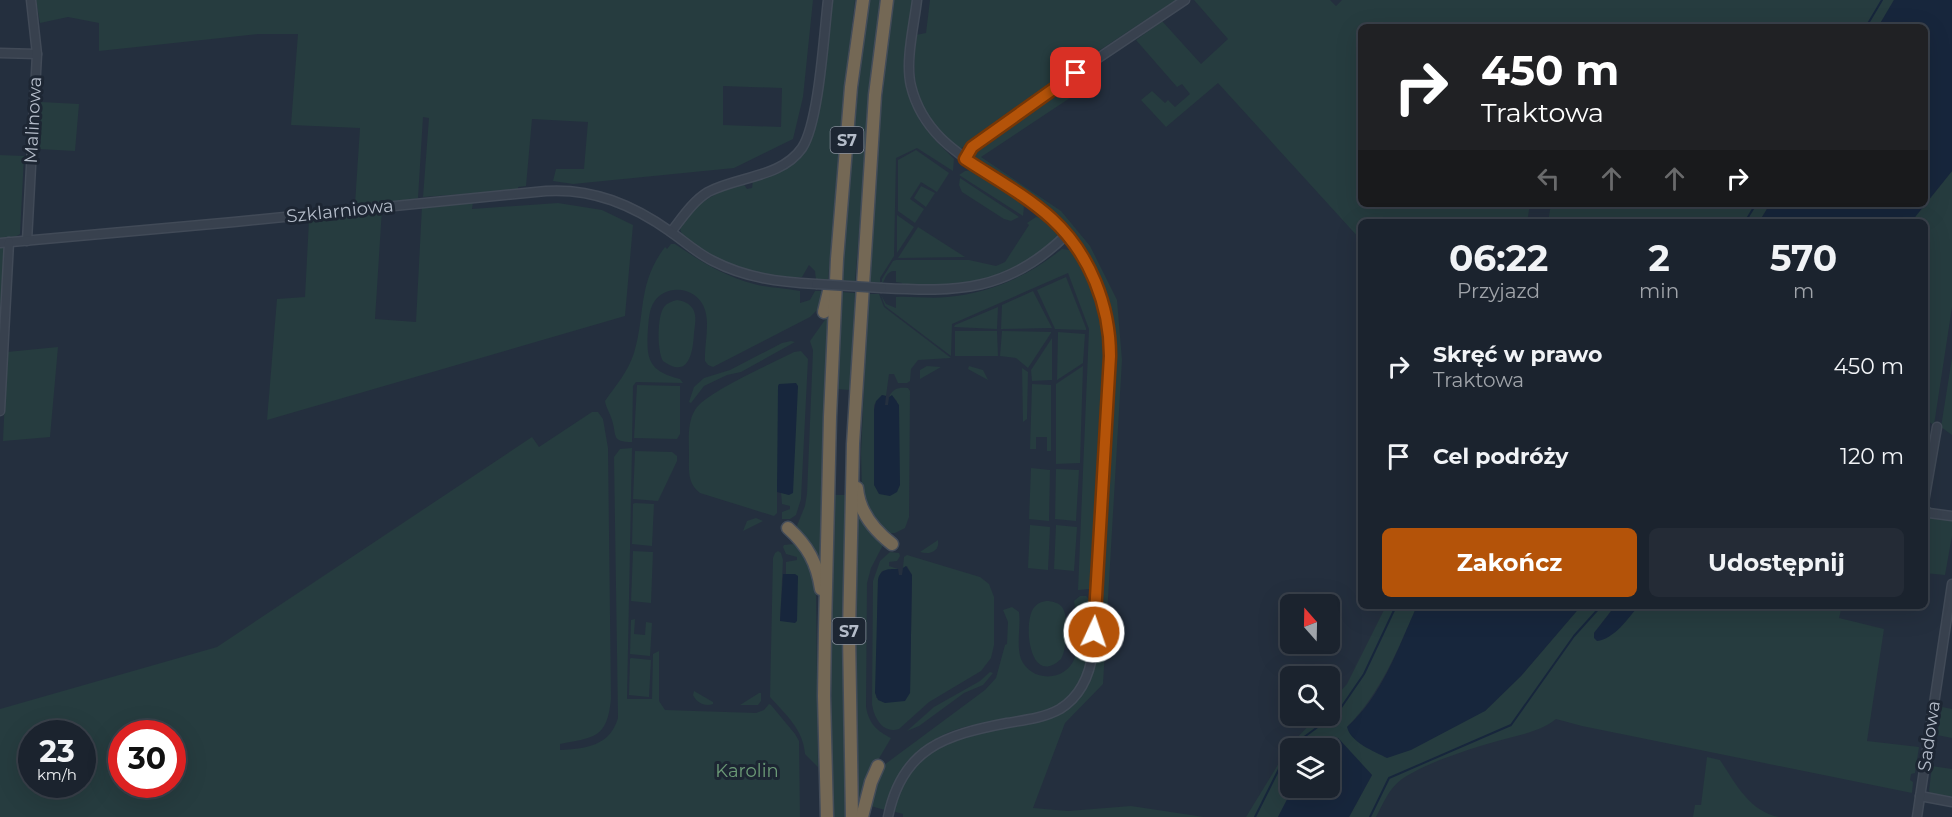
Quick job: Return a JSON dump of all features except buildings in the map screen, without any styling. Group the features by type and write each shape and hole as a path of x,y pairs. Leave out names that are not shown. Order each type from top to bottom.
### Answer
{"highway":[{"name":"S7","path":"826,817 825,630 830,417 837,259 850,87 863,0"},
{"name":"S7","path":"852,817 849,633 853,444 875,95 887,0"},
{"path":"824,312 837,259"},
{"path":"853,444 857,493 861,505 872,527 892,544"},
{"path":"788,528 810,551 817,566 825,630"},
{"path":"862,817 871,782 878,766"}],"street":[{"name":"Malinowa","path":"27,241 37,54 31,0"},
{"path":"671,232 685,214 706,194 728,184 776,169 790,160 802,147 810,130 812,119 828,0"},
{"path":"888,817 901,779 923,753 940,741 956,734 1032,719 1060,709 1081,688 1091,664 1110,343 1098,287 1087,265 1066,235 1053,220 1024,198 945,145 919,110 913,93 909,68 917,0"},
{"path":"965,159 972,147 1076,73 1185,0"},
{"path":"0,53 37,54"},
{"name":"Szklarniowa","path":"5,242 575,190 608,198 642,213 701,254 745,275 773,281 943,291 987,284 1026,267 1047,253 1066,235"},
{"path":"0,411 5,242"},
{"path":"1928,479 1937,427"},
{"path":"1928,512 1952,516"},
{"name":"Sadowa","path":"1917,817 1952,584"},
{"path":"1920,796 1952,802"}],"green space":[{"path":"36,0 813,0 803,97 793,139 734,168 573,184 553,181 556,169 584,169 588,122 532,119 526,186 518,187 518,190 423,197 429,118 423,117 418,198 355,204 360,128 291,125 298,34 258,34 99,51 99,23 68,17 40,23","holes":["723,86 782,88 781,127 723,125"]},
{"path":"831,0 855,0 843,99 828,281 816,280 815,271 809,265 802,277 795,277 795,279 768,276 730,265 694,245 685,238 680,228 685,219 699,205 724,190 743,183 747,189 752,188 753,180 782,170 792,164 806,149 815,126"},
{"path":"867,0 880,0 855,282 842,282 853,143"},
{"path":"892,0 912,0 906,61 909,92 920,121 954,159 953,171 917,148 896,158 894,256 880,278 880,284 869,283 878,139"},
{"path":"930,0 1176,0 1053,81 982,136 960,149 956,148 933,125 926,115 918,93 914,58 916,35 926,33"},
{"path":"1194,0 1330,0 1336,6 1342,0 1894,0 1880,24 1358,24 1358,207 1530,207 1528,219 1358,219 1358,237 1218,83 1166,127 1141,100 1152,91 1165,103 1168,100 1175,107 1190,94 1182,84 1177,87 1136,40 1162,21 1201,64 1228,39"},
{"path":"1068,85 1076,94 981,157 1061,211 1090,246 1117,300 1122,360 1103,684 1065,723 1033,808 1068,811 1131,806 1204,817 903,817 903,814 892,811 901,790 920,761 938,747 949,742 970,735 1035,722 1054,715 1072,704 1085,688 1095,666 1114,367 1109,312 1093,269 1079,245 974,160 972,155 974,149"},
{"path":"41,102 79,104 75,151 39,149"},
{"path":"916,150 949,173 937,192 921,182 910,199 924,209 915,223 898,211 898,160"},
{"path":"0,155 24,156 20,234 15,237 0,238"},
{"path":"972,170 1020,199 1024,207 1023,216 959,175"},
{"path":"1952,171 1952,307 1934,425 1928,421 1928,219 1913,219 1923,207 1928,207 1928,201"},
{"path":"960,178 1019,217 1011,221 1004,219 962,192 959,185"},
{"path":"921,186 935,193 926,207 914,198"},
{"path":"473,202 472,209 558,203 602,210 633,225 625,316 267,420 277,299 305,297 309,220 307,217 382,209 375,319 416,322 422,206"},
{"path":"1550,207 1768,207 1761,219 1548,219"},
{"path":"897,215 914,227 897,253"},
{"path":"1036,217 1046,219 1057,229 1057,238 1041,251 1004,273 988,279 955,285 902,286 902,283 896,282 896,271 893,271 888,273 882,284 882,279 893,261 896,260 969,260 996,266 1005,262 1029,225 1027,223"},
{"path":"918,227 965,257 898,258"},
{"path":"671,244 675,244 713,267 743,281 800,291 800,303 810,300 815,291 826,291 822,305 810,317 713,367 705,361 707,322 702,303 690,293 682,290 674,290 660,296 652,305 650,315 647,339 649,356 655,368 680,379 683,383 636,382 633,386 632,442 621,441 616,437 605,401 621,378 634,353 650,274 665,247 667,249"},
{"path":"0,246 4,248 2,323 0,323"},
{"path":"1071,247 1092,287 1103,328 1107,358 1093,584 1089,589 1078,590 1089,329 1068,273 952,324 951,356 885,306 881,295 886,304 896,308 896,297 941,298 979,292 1008,282 1036,267 1062,249 1069,250"},
{"path":"1066,277 1086,330 1055,329 1037,290"},
{"path":"1033,291 1052,328 1001,329 1002,305"},
{"path":"842,292 855,293 850,390 836,389"},
{"path":"868,294 879,294 884,307 951,358 918,360 911,369 910,381 907,383 898,383 894,374 889,374 886,396 882,395 874,405 874,452 897,401 892,396 889,397 894,390 899,388 908,388 910,391 909,517 905,528 895,533 887,533 869,514 862,490 861,453"},
{"path":"677,300 690,305 695,318 691,355 684,366 679,367 663,361 659,334 660,318 664,307"},
{"path":"998,307 997,329 954,327 955,325"},
{"path":"827,317 820,561 796,528 807,494 813,350 810,341"},
{"path":"955,331 997,331 998,356 955,356"},
{"path":"1002,331 1051,333 1028,368 1016,358 1000,356"},
{"path":"1058,332 1085,334 1083,363 1057,380"},
{"path":"1052,338 1052,380 1032,381 1031,370"},
{"path":"795,342 741,372 727,375 704,386 691,403 689,402 694,387 704,378 730,370 782,343"},
{"path":"58,347 50,437 3,441 7,352"},
{"path":"801,351 808,359 801,499 796,515 790,519 782,519 782,512 790,509 790,506 782,504 781,492 789,495 777,489 777,513 774,516 700,493 691,481 689,471 689,432 695,410 711,395 725,387 794,352"},
{"path":"1952,358 1952,435 1941,427"},
{"path":"927,366 941,367 920,379 920,370"},
{"path":"969,366 983,370 988,380 968,369"},
{"path":"1083,366 1080,463 1056,464 1056,384"},
{"path":"1022,368 1028,372 1027,419 1023,422"},
{"path":"1032,384 1051,385 1051,451 1047,451 1047,437 1036,437 1036,449 1030,449"},
{"path":"637,385 680,386 680,434 677,439 634,438"},
{"name":"Karolin","path":"592,412 598,412 603,419 608,448 611,699 609,712 606,722 597,734 582,740 560,744 560,750 587,747 603,740 609,735 618,718 614,457 620,449 632,448 627,699 652,699 653,654 659,651 659,701 665,710 756,713 764,710 769,704 771,705 799,741 800,817 0,817 0,709 217,647 532,437 539,447"},
{"path":"635,451 672,452 677,456 677,461 658,501 633,499"},
{"path":"1031,468 1050,470 1049,521 1029,519"},
{"path":"1056,469 1079,470 1076,521 1055,519"},
{"path":"833,495 846,495 846,817 833,817 831,674"},
{"path":"633,504 654,504 652,546 632,544"},
{"path":"857,512 883,545 871,568 867,583 866,707 874,726 891,738 871,772 858,809 856,703"},
{"path":"1928,517 1952,519 1952,536 1945,575 1928,573"},
{"path":"756,518 763,521 743,531 747,521"},
{"path":"1030,525 1050,527 1048,570 1028,568"},
{"path":"1056,525 1077,527 1074,571 1054,569"},
{"path":"938,540 936,550 933,552 920,552"},
{"path":"793,544 805,551 816,590 818,767 805,754 801,737 793,723 770,697 773,558 778,551 783,560 780,621 795,574 786,574 786,562 797,560 797,557 786,554 783,547"},
{"path":"633,551 653,552 651,603 631,601"},
{"path":"890,552 899,553 900,556 897,561 889,562 889,566 898,569 882,571 878,580 876,698 910,693 912,575 907,566 903,568 904,557 907,555 980,577 989,584 994,597 994,645 991,658 981,671 929,702 899,729 893,730 880,724 872,704 873,581 880,561"},
{"path":"1080,596 1086,596 1091,601 1092,624 1083,674 1072,692 1058,704 1040,712 977,724 942,736 930,743 910,761 895,784 885,810 867,805 884,765 985,690 996,678 1007,644 1008,622 1003,610 1012,607 1019,612 1020,653 1026,667 1040,676 1057,675 1071,665 1075,657 1078,636 1074,601"},
{"path":"1044,601 1055,602 1064,611 1066,641 1061,659 1050,666 1042,666 1036,660 1029,639 1030,617 1035,607"},
{"path":"1384,609 1416,609 1379,685 1370,700 1347,727 1485,711 1521,676 1578,609 1613,609 1594,633 1615,632 1635,609 1841,609 1839,618 1884,629 1867,741 1919,747 1915,773 1911,774 1910,780 1913,782 1912,793 1556,719 1525,734 1466,751 1412,773 1393,787 1376,817 1349,817 1372,775 1340,738 1297,738 1308,726 1340,726 1340,692 1347,684"},
{"path":"635,619 634,634 645,635 646,622 652,623 650,656 630,654 631,620"},
{"path":"631,658 651,660 649,697 629,695"},
{"path":"990,672 993,673 983,685 964,693 919,726 907,731 934,707 980,681"},
{"path":"694,691 713,704 704,705 699,702 693,695"},
{"path":"761,693 761,701 758,705 740,705"},
{"path":"1942,707 1952,709 1952,738 1937,735"},
{"path":"1707,757 1720,760 1751,803 1779,817 1693,817 1695,805 1701,805"},
{"path":"1280,761 1280,798 1288,798 1278,817 1246,817"},
{"path":"1932,766 1952,769 1952,798 1931,794 1929,791"}],"water":[{"path":"1894,0 1952,0 1952,171 1928,201 1928,24 1880,24"},
{"path":"1768,207 1923,207 1913,219 1761,219"},
{"path":"796,383 798,386 793,493 789,495 777,492 778,386 779,384"},
{"path":"882,395 886,396 885,405 888,405 889,397 892,395 899,405 900,485 897,492 890,496 879,494 874,485 874,410 876,401"},
{"path":"906,566 912,575 910,693 905,701 885,703 878,700 875,693 878,580 880,574 887,570 898,569 899,575 902,575 903,568"},
{"path":"783,574 798,576 797,621 795,623 780,621"},
{"path":"1416,609 1578,609 1521,676 1485,711 1411,750 1387,758 1358,742 1349,733 1347,727 1370,701 1396,655"},
{"path":"1613,609 1636,609 1609,637 1597,641 1594,633"},
{"path":"1340,740 1372,775 1349,817 1278,817 1288,798 1340,798"}],"waterway":[{"path":"1868,24 1882,0"},
{"path":"1747,219 1754,207"},
{"path":"1303,738 1338,712 1364,674 1395,609"},
{"path":"1370,817 1389,778 1511,725 1574,636 1598,609"},
{"path":"1255,817 1280,767"}],"route":[{"path":"1076,73 972,147 965,159 1053,220 1077,248 1087,265 1098,287 1104,308 1109,331 1110,356 1094,632"}]}
